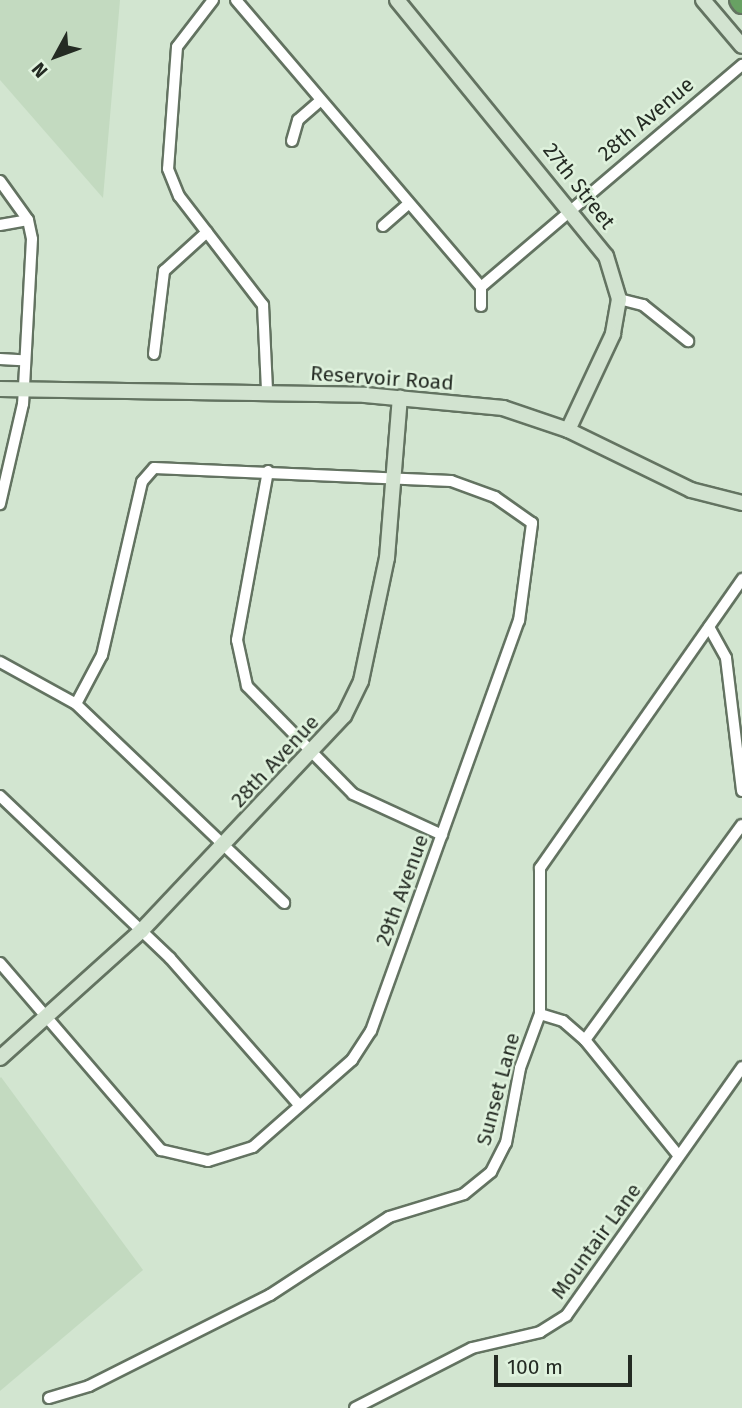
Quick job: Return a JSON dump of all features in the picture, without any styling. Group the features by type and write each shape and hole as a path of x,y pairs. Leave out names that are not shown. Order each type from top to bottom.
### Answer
{"street":[{"path":"213,0 177,47 167,153 179,196 263,305 267,391"},
{"path":"236,0 481,287 481,306"},
{"name":"27th Street","path":"397,0 572,209 606,256 619,299 610,344 568,429"},
{"path":"704,0 742,46"},
{"name":"28th Avenue","path":"481,287 742,65"},
{"path":"292,141 299,120 320,101"},
{"path":"0,181 29,220 22,360 23,392 0,504"},
{"path":"383,226 408,204"},
{"path":"0,225 29,220"},
{"path":"153,354 164,271 207,232"},
{"path":"619,299 643,305 688,341"},
{"path":"0,359 22,360"},
{"name":"Reservoir Road","path":"0,388 23,392 267,391 400,398 521,411 568,429 691,490 742,503"},
{"name":"28th Avenue","path":"0,1058 142,930 313,755 344,716 361,681 387,558 400,398"},
{"path":"76,704 102,655 142,482 150,470 268,471 393,478"},
{"path":"268,471 240,621 239,661 255,697 313,755 372,807 442,835"},
{"name":"29th Avenue","path":"47,1018 148,1139 173,1156 233,1157 352,1060 371,1031 519,621 532,523 469,485 393,478"},
{"name":"Sunset Lane","path":"49,1398 89,1386 270,1295 389,1217 470,1191 491,1171 506,1143 520,1068 540,1014 540,868 742,579"},
{"path":"709,626 726,658 742,791"},
{"path":"0,662 76,704 285,903"},
{"path":"0,796 142,930 299,1105"},
{"path":"585,1040 742,825"},
{"path":"0,963 47,1018"},
{"path":"540,1014 563,1021 585,1040 679,1156"},
{"name":"Mountair Lane","path":"355,1408 472,1348 553,1326 576,1305 742,1067"}],"shaded area":[{"path":"0,0 120,0 103,198 0,80"},
{"path":"0,1078 143,1270 0,1391"}]}
